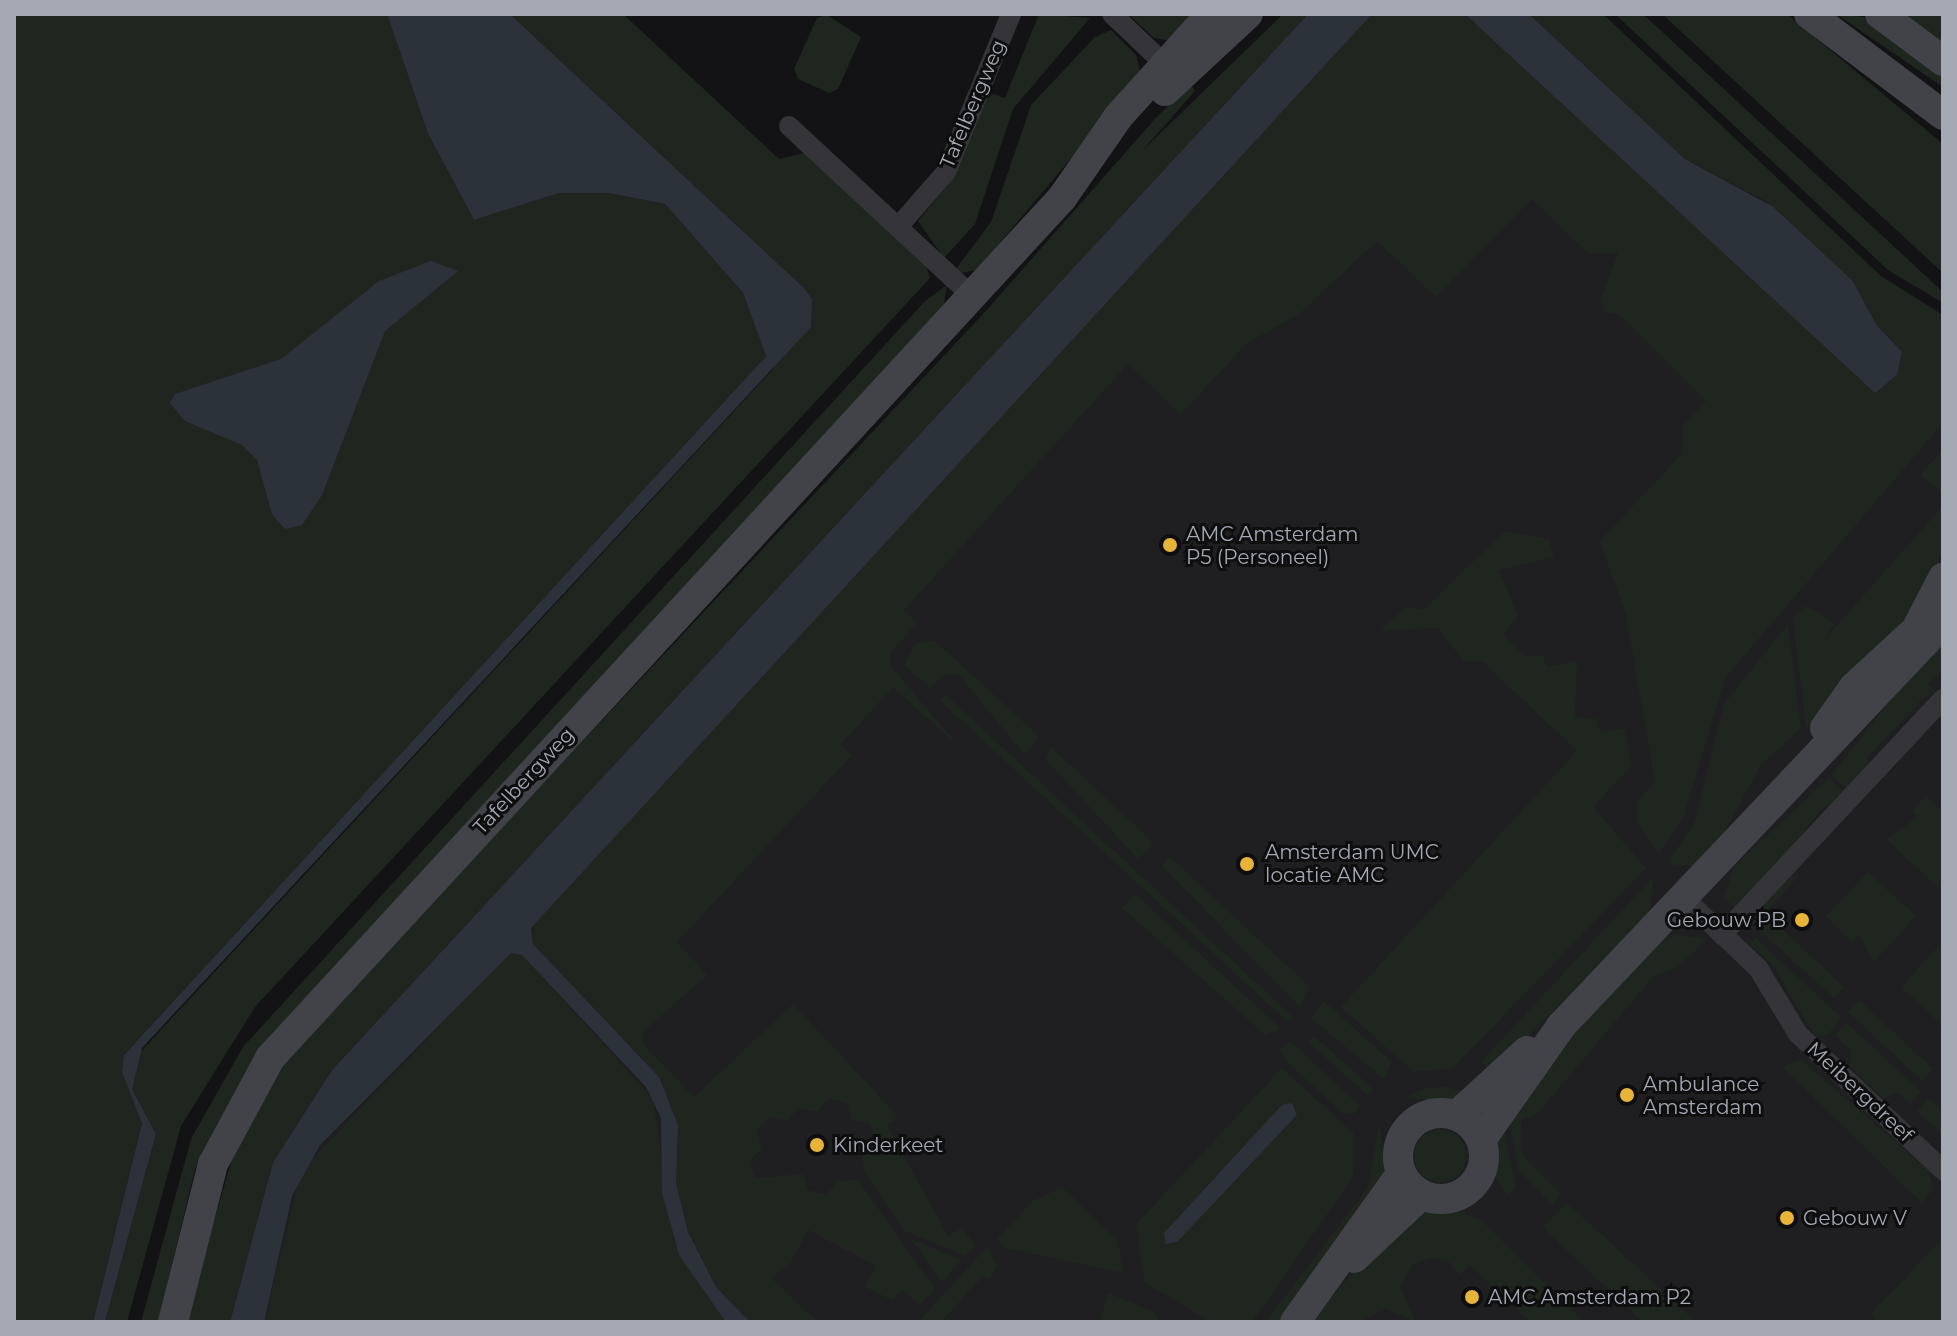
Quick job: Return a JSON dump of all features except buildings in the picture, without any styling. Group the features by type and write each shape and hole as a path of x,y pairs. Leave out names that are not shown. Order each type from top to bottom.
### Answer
{"street":[{"name":"Tafelbergweg","path":"898,227 946,172 1011,14"},
{"path":"1112,14 1172,71"},
{"name":"Tafelbergweg","path":"1172,71 1211,14"},
{"name":"Tafelbergweg","path":"173,1322 213,1164 270,1058 1062,198 1118,117 1172,71 1248,14"},
{"path":"1809,14 1943,115"},
{"path":"1880,14 1943,61"},
{"path":"789,126 972,296"},
{"path":"1807,761 1839,706 1916,630 1943,578"},
{"path":"1457,1115 1561,1026 1807,761 1943,623"},
{"path":"1722,935 1943,699"},
{"name":"Meibergdreef","path":"1682,896 1768,980 1798,1034 1943,1170"},
{"path":"1481,1140 1561,1026"},
{"path":"1433,1113 1457,1115 1481,1140 1483,1164 1471,1187 1447,1199 1411,1184 1397,1152 1408,1127 1433,1113"},
{"path":"1295,1322 1319,1288 1411,1184"}],"shaded area":[{"path":"14,14 387,14 428,134 474,220 559,193 608,193 665,204 743,293 766,356 124,1055 142,1123 93,1322 14,1322"},
{"path":"387,14 510,14 803,287 812,299 811,327 142,1048 132,1089 156,1134 105,1322 93,1322 142,1123 122,1072 124,1055 766,356 743,293 665,204 608,193 559,193 474,220 428,134"},
{"path":"510,14 623,14 779,159 805,153 926,266 930,278 255,1007 181,1126 127,1322 105,1322 156,1134 132,1089 134,1059 773,369 803,287"},
{"path":"1039,14 1090,18 1013,109 975,224 944,258 918,221 952,180 988,92 1005,98"},
{"path":"1128,14 1203,14 1171,41 1154,38"},
{"path":"1283,14 1308,14 332,1070 273,1162 230,1322 185,1322 238,1138 268,1083 308,1034 984,313 1154,120 1190,84 1195,91 1141,152"},
{"path":"1308,14 1372,14 531,928 533,944 659,1077 678,1125 676,1183 688,1232 716,1287 750,1322 726,1322 679,1255 662,1192 661,1118 646,1087 522,955 511,953 320,1145 292,1196 264,1322 230,1322 273,1162 332,1070"},
{"name":"Amsterdam UMC locatie AMC","path":"1334,14 1517,14 1943,408 1943,1322 246,1322 293,1156"},
{"path":"1372,14 1465,14 1875,392 1902,352 1876,324 1853,281 1766,202 1685,159 1529,14 1603,14 1881,276 1943,315 1943,423 1725,678 1684,816 1659,853 1638,824 1637,802 1655,783 1626,615 1600,541 1681,455 1683,425 1706,401 1618,313 1605,313 1601,299 1618,253 1588,253 1532,199 1436,297 1377,241 1299,314 1246,344 1181,414 1128,364 904,610 917,623 890,653 890,665 960,748 893,687 841,744 852,755 677,942 707,975 643,1032 642,1043 694,1097 793,1004 894,1112 898,1118 887,1125 948,1236 961,1228 976,1245 965,1256 905,1231 865,1173 862,1156 875,1142 870,1124 852,1120 847,1103 829,1099 817,1112 799,1108 787,1121 770,1117 757,1130 762,1148 750,1161 755,1178 803,1174 808,1190 826,1195 838,1181 858,1180 935,1289 920,1305 903,1290 892,1300 865,1287 876,1266 808,1230 790,1264 771,1278 818,1322 750,1322 716,1287 688,1232 676,1183 678,1125 659,1077 533,944 534,921"},
{"path":"1465,14 1529,14 1685,159 1772,206 1853,281 1876,324 1902,352 1897,375 1875,393"},
{"path":"1615,14 1643,14 1943,292 1943,303 1888,270"},
{"path":"1662,14 1787,14 1943,144 1943,273"},
{"path":"1836,14 1864,17 1943,77 1943,87"},
{"path":"1900,14 1943,14 1943,47"},
{"path":"827,15 861,37 838,89 829,93 798,79 794,69 817,18"},
{"path":"1111,30 1136,55 1141,75 977,270 961,273 956,269 991,222 1031,105 1095,37"},
{"path":"431,261 458,271 385,331 322,495 302,525 285,529 272,514 257,460 242,445 185,421 170,403 175,394 281,359 379,281"},
{"path":"947,285 944,304 247,1070 195,1169 158,1322 141,1322 191,1139 243,1047 925,301"},
{"path":"1943,450 1943,494 1920,475"},
{"path":"1943,506 1943,549 1920,602 1806,729 1793,618 1805,606 1819,612 1834,625 1824,640"},
{"path":"1505,531 1549,539 1554,557 1499,570 1518,616 1503,635 1525,656 1543,656 1547,667 1577,661 1575,717 1597,719 1600,733 1624,728 1632,765 1593,807 1646,868 1453,1068 1414,1072 1341,1007 1577,751 1482,661 1463,661 1438,628 1380,630 1405,608 1424,609"},
{"path":"1788,624 1801,728 1761,765 1724,833 1693,865 1676,866 1668,862 1695,822 1724,704"},
{"path":"1943,633 1943,669 1928,685 1937,693 1924,697 1867,758 1870,768 1849,791 1832,775"},
{"path":"934,640 1040,737 1024,754 958,674 945,674 930,688 904,665 916,643"},
{"path":"946,695 1293,1017 1288,1022 940,701"},
{"path":"1050,746 1154,843 1138,859 1046,760"},
{"path":"1829,778 1846,794 1823,808 1738,911 1724,897 1734,866"},
{"path":"1926,796 1943,812 1942,891 1886,839 1918,817 1912,811"},
{"path":"1169,856 1309,986 1300,1007 1162,866"},
{"path":"1868,872 1916,916 1874,962 1859,935 1852,941 1826,917"},
{"path":"1792,874 1796,879 1765,913 1844,987 1834,998 1748,920"},
{"path":"1653,877 1650,911 1493,1073 1481,1062"},
{"path":"1135,894 1279,1030 1265,1035 1122,908"},
{"path":"1673,934 1707,939 1678,967 1654,976 1536,1115 1521,1120 1522,1155 1561,1194 1552,1205 1519,1171 1507,1112 1649,947"},
{"path":"1755,938 1842,1018 1827,1035 1816,1036 1775,967 1750,944"},
{"path":"1943,941 1943,1026 1901,987"},
{"path":"510,953 522,955 653,1099 674,1242 726,1322 264,1322 301,1171"},
{"path":"1859,1000 1933,1069 1922,1081 1848,1012"},
{"path":"1324,1001 1392,1062 1384,1079 1311,1018"},
{"path":"1847,1023 1921,1092 1910,1104 1898,1093 1883,1098 1849,1066 1852,1051 1835,1035"},
{"path":"1314,1036 1373,1090 1368,1095 1309,1042"},
{"path":"1289,1040 1360,1106 1354,1114 1342,1113 1287,1062 1280,1050"},
{"path":"1800,1059 1929,1171 1933,1188 1923,1204 1782,1067"},
{"path":"1282,1068 1354,1134 1353,1177 1252,1322 1211,1322 1145,1283 1136,1224"},
{"path":"1446,1087 1464,1091 1454,1103 1405,1097 1427,1088"},
{"path":"1929,1098 1943,1112 1943,1135 1917,1111"},
{"path":"1292,1103 1297,1115 1177,1242 1166,1244 1164,1233 1282,1105"},
{"path":"1379,1124 1387,1172 1281,1322 1266,1322 1369,1186"},
{"path":"1503,1127 1516,1187 1508,1196 1494,1176 1493,1141"},
{"path":"1440,1130 1458,1138 1466,1156 1458,1174 1440,1182 1422,1174 1414,1156 1422,1138"},
{"path":"1062,1187 1118,1241 1123,1273 1006,1248 997,1239 1033,1201"},
{"path":"1567,1203 1696,1322 1643,1322 1542,1227"},
{"path":"1426,1209 1456,1209 1483,1222 1584,1322 1531,1322 1469,1265 1459,1275 1449,1262 1431,1258 1412,1265 1400,1286 1416,1322 1386,1309 1359,1322 1309,1322 1368,1256"},
{"path":"1943,1238 1943,1322 1878,1322 1870,1315"},
{"path":"911,1239 962,1260 942,1282"},
{"path":"987,1247 997,1265 989,1280 983,1276 941,1322 918,1322"},
{"path":"1108,1293 1153,1311 1159,1322 1099,1322"}],"place":[{"name":"AMC Amsterdam P5 (Personeel)","path":"1170,545"},
{"name":"Amsterdam UMC locatie AMC","path":"1247,864"},
{"name":"Gebouw PB","path":"1802,920"},
{"name":"Ambulance Amsterdam","path":"1627,1095"},
{"name":"Kinderkeet","path":"817,1145"},
{"name":"Gebouw V","path":"1787,1218"},
{"name":"AMC Amsterdam P2","path":"1472,1297"}]}
